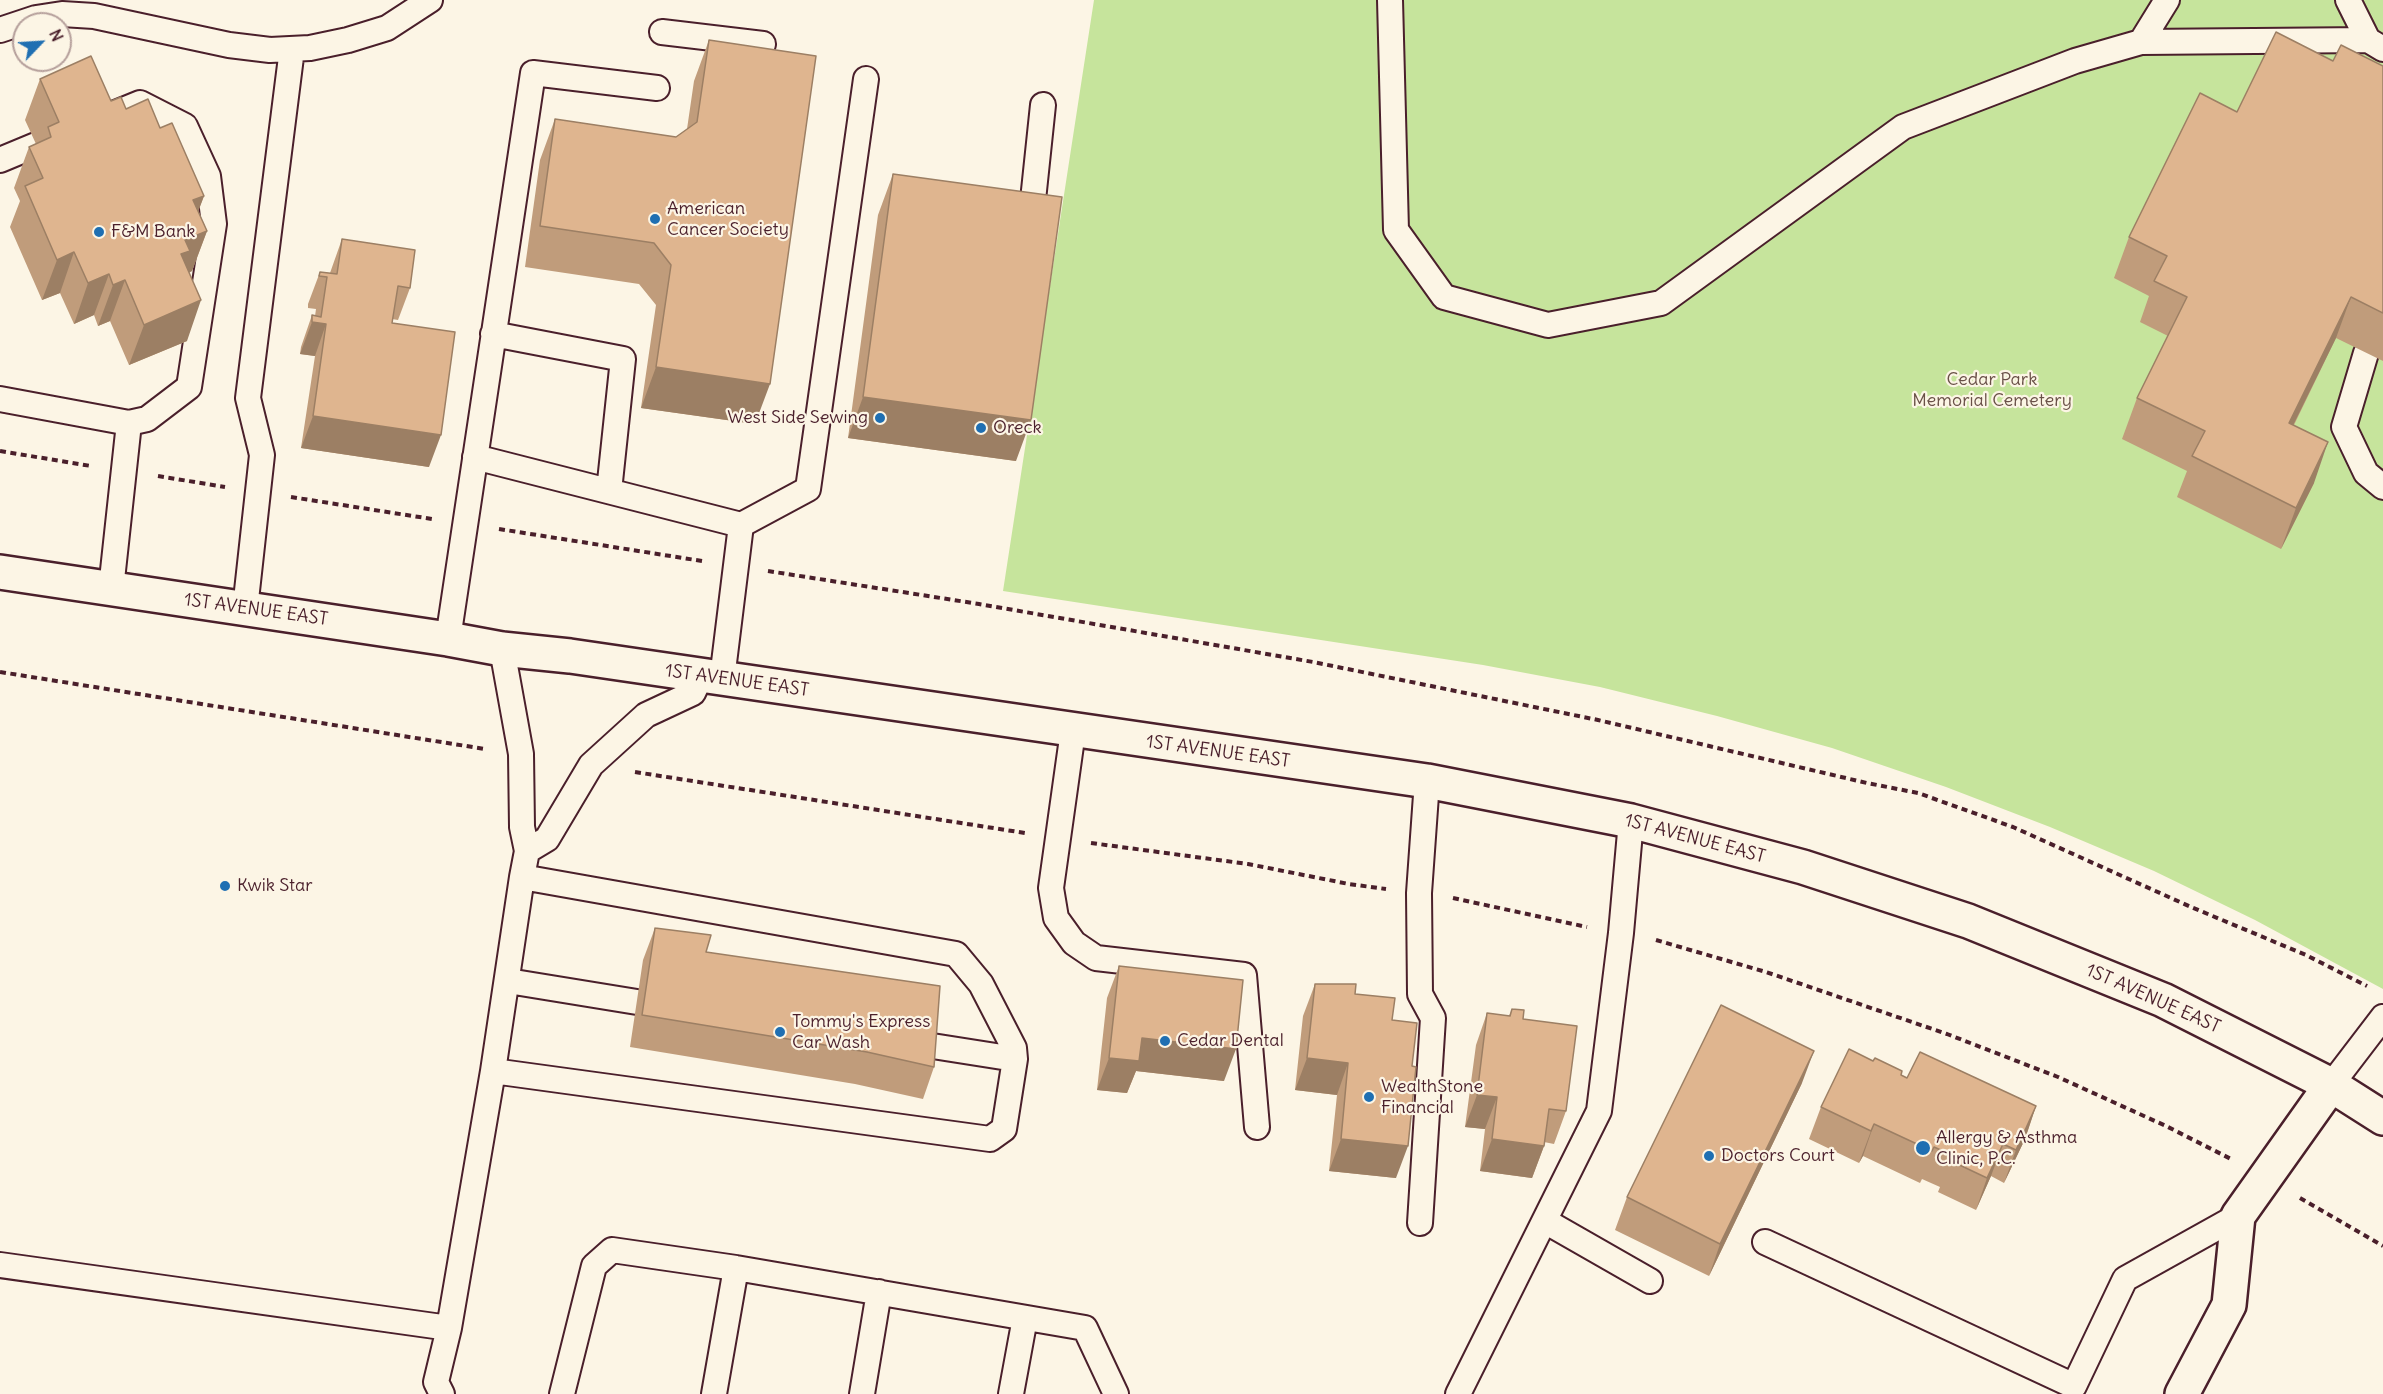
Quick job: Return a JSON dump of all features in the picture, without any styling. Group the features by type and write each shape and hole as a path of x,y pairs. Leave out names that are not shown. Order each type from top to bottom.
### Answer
{"main road":[{"name":"1ST AVENUE EAST","path":"0,572 502,649 570,656 1427,782 1631,821 1803,867 1968,921 2163,1000 2331,1084 2383,1118"},
{"path":"2182,1394 2229,1305 2238,1216 2331,1084"}],"lane":[{"path":"0,30 36,18 62,14 94,16 229,45 270,50 310,48 348,40 387,28 430,0"},
{"path":"1390,0 1396,230 1444,297 1548,326 1661,303 1903,127 2075,61 2141,42 2375,45"},
{"path":"2141,42 2168,0"},
{"path":"2348,0 2375,45"},
{"path":"662,32 763,44"},
{"path":"245,609 262,455 248,398 292,49"},
{"path":"448,639 533,73 657,88"},
{"path":"475,457 741,525 808,489 866,79"},
{"path":"0,399 129,423 147,419 189,387 214,224 208,176 185,126 140,103 88,124"},
{"path":"1033,200 1042,105"},
{"path":"0,160 36,145"},
{"path":"493,334 623,358 609,491"},
{"path":"2366,353 2344,427 2366,473 2383,488"},
{"path":"111,589 129,423"},
{"path":"527,851 547,838 591,765 646,715 693,693 711,677 736,566 741,525"},
{"path":"442,1394 436,1382 449,1328 508,981 527,851 522,827 521,754 502,649"},
{"path":"1073,730 1051,888 1056,918 1074,943 1096,958 1244,975 1257,1127"},
{"path":"1420,1223 1433,1018 1420,994 1419,893 1427,782"},
{"path":"1458,1394 1599,1111 1621,933 1631,821"},
{"path":"493,1071 990,1139 1004,1129 1015,1059 1014,1048 981,984 956,954 522,877"},
{"path":"508,981 637,1002"},
{"path":"2331,1084 2383,1017"},
{"path":"926,1045 1015,1059"},
{"path":"1765,1242 2074,1386 2125,1279 2238,1216"},
{"path":"1545,1221 1650,1281"},
{"path":"562,1394 594,1266 612,1250 736,1268 1084,1328 1116,1394"},
{"path":"0,1265 449,1328"},
{"path":"714,1394 736,1268"},
{"path":"862,1394 879,1292"},
{"path":"1011,1394 1025,1318"}],"path":[{"path":"0,451 978,604 1313,662 1598,720 1918,793 2013,827 2191,907 2306,955 2374,990"},
{"path":"0,672 521,754"},
{"path":"591,765 1057,838 1248,864 1349,884 1419,893 1670,942 1947,1034 2058,1077 2186,1136 2383,1246"}],"green space":[{"name":"Cedar Park Memorial Cemetery","path":"1094,0 2383,0 2383,989 2255,920 2154,871 2050,827 1946,787 1832,748 1600,687 1483,665 1003,591"}],"building":[{"path":"2276,32 2333,61 2341,45 2383,66 2383,313 2351,297 2289,423 2328,442 2296,508 2192,456 2205,431 2137,398 2187,297 2154,281 2167,256 2129,237 2200,93 2237,112"},
{"path":"709,40 816,56 770,384 656,367 671,265 654,243 540,226 555,119 676,137 697,122"},
{"name":"F&M Bank","path":"91,56 111,101 121,97 126,109 148,99 160,128 172,123 204,196 193,200 207,231 185,240 190,251 181,254 201,300 144,325 125,280 113,285 109,274 88,283 74,252 57,260 25,186 43,178 29,147 51,137 48,127 59,122 40,79 56,72 72,72 72,65"},
{"path":"893,174 1062,197 1031,420 863,397"},
{"path":"342,239 415,250 410,288 398,286 392,323 455,332 441,435 313,416 326,324 312,322 312,315 321,317 327,277 319,276 320,272 337,274"},
{"path":"655,928 711,935 706,952 940,986 934,1067 867,1052 642,1015"},
{"path":"1119,966 1243,980 1236,1049 1142,1038 1139,1061 1109,1058"},
{"name":"WealthStone Financial","path":"1315,984 1356,984 1355,994 1395,998 1392,1020 1417,1023 1412,1066 1416,1067 1408,1146 1341,1139 1348,1063 1307,1058"},
{"name":"Doctors Court","path":"1721,1005 1814,1051 1720,1244 1627,1197"},
{"path":"1512,1009 1524,1010 1523,1019 1577,1026 1566,1111 1549,1109 1544,1146 1492,1139 1497,1097 1477,1095 1487,1013 1510,1016"},
{"path":"1849,1049 1873,1061 1875,1058 1902,1071 1901,1075 1907,1078 1920,1052 2036,1106 2016,1150 2003,1144 1987,1178 1949,1160 1952,1155 1934,1147 1932,1151 1874,1124 1871,1131 1821,1107"}],"place":[{"name":"American Cancer Society","path":"655,219"},
{"name":"F&M Bank","path":"99,232"},
{"name":"West Side Sewing","path":"880,418"},
{"name":"Oreck","path":"981,428"},
{"name":"Kwik Star","path":"225,886"},
{"name":"Tommy's Express Car Wash","path":"780,1032"},
{"name":"Cedar Dental","path":"1165,1041"},
{"name":"WealthStone Financial","path":"1369,1097"},
{"name":"Allergy & Asthma Clinic, P.C.","path":"1923,1148"},
{"name":"Doctors Court","path":"1709,1156"}]}
